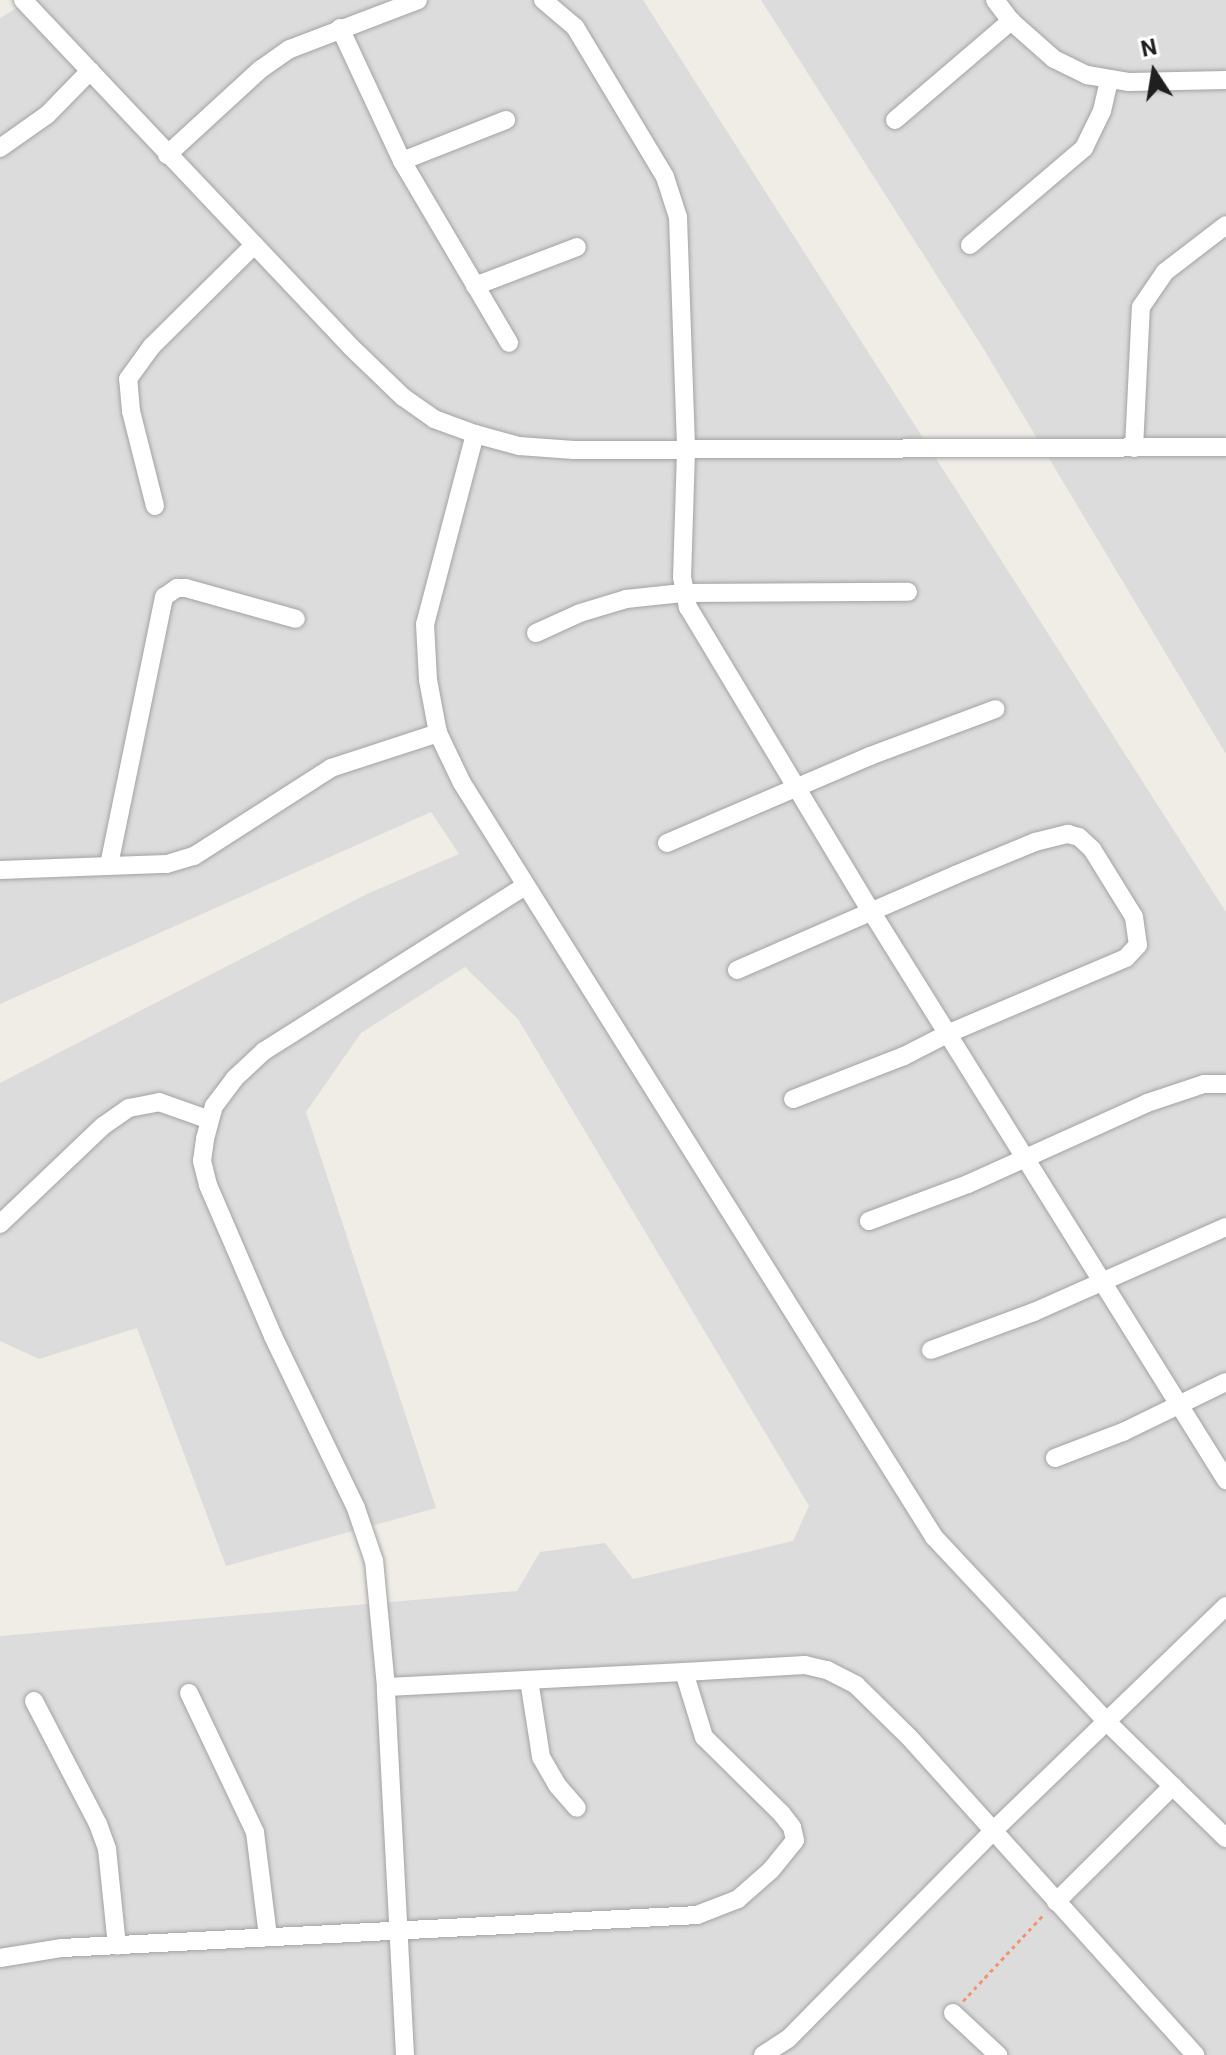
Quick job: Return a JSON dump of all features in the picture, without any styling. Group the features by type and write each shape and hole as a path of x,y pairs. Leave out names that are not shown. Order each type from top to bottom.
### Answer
{"street":[{"path":"23,0 167,155 403,397 434,419 519,446 574,450 1226,447"},
{"path":"167,155 278,57 340,28 418,0"},
{"path":"543,0 575,27 665,177 672,197 680,244 686,451 683,593 723,669 871,911 1101,1281 1181,1403 1226,1480"},
{"path":"995,0 1011,21 1054,59 1072,69 1109,80 1226,80"},
{"path":"895,120 1011,21"},
{"path":"340,28 402,161 509,343"},
{"path":"0,148 47,115 90,71"},
{"path":"970,245 1084,148 1102,111 1109,80"},
{"path":"402,161 506,120"},
{"path":"1134,448 1141,307 1165,272 1226,225"},
{"path":"155,506 131,411 128,379 152,346 254,245"},
{"path":"475,286 577,247"},
{"path":"475,434 427,608 425,644 438,733 462,783 651,1081 918,1513 955,1561 1108,1723 1226,1838"},
{"path":"109,865 164,597 177,588 186,588 296,619"},
{"path":"536,633 580,613 626,599 683,593 908,592"},
{"path":"667,843 870,756 996,709"},
{"path":"0,870 167,864 194,856 331,768 438,733"},
{"path":"737,970 1035,842 1068,834 1086,842 1115,882 1134,917 1139,935 1133,952 1113,964 949,1033 904,1056 793,1099"},
{"path":"405,2055 386,1687 380,1606 369,1539 273,1336 208,1185 202,1161 207,1119 234,1079 264,1051 525,886"},
{"path":"869,1221 1027,1158 1147,1103 1204,1084 1226,1084"},
{"path":"0,1224 103,1126 129,1108 159,1102 207,1119"},
{"path":"931,1350 1034,1312 1226,1227"},
{"path":"1055,1458 1123,1432 1226,1382"},
{"path":"763,2055 788,2039 993,1831 1226,1606"},
{"path":"386,1687 805,1665 840,1675 882,1709 1195,2055"},
{"path":"0,1958 26,1951 117,1945 697,1915 738,1899 771,1870 793,1845 792,1827 704,1737 684,1672"},
{"path":"529,1680 541,1757 557,1785 577,1808"},
{"path":"189,1693 246,1807 255,1832 268,1936"},
{"path":"34,1701 98,1824 107,1849 117,1945"},
{"path":"1056,1902 1173,1786"},
{"path":"953,2013 998,2055"}],"path":[{"path":"953,2013 1056,1902"}],"shaded area":[{"path":"30,0 643,0 1226,912 1226,2055 0,2055 0,1636 517,1591 540,1552 605,1543 633,1579 793,1541 809,1506 518,1019 465,967 361,1033 306,1112 436,1508 226,1566 137,1328 39,1359 0,1341 0,1083 367,894 459,854 431,812 0,1004 0,18"},
{"path":"761,0 1226,0 1226,754 983,348"}]}
